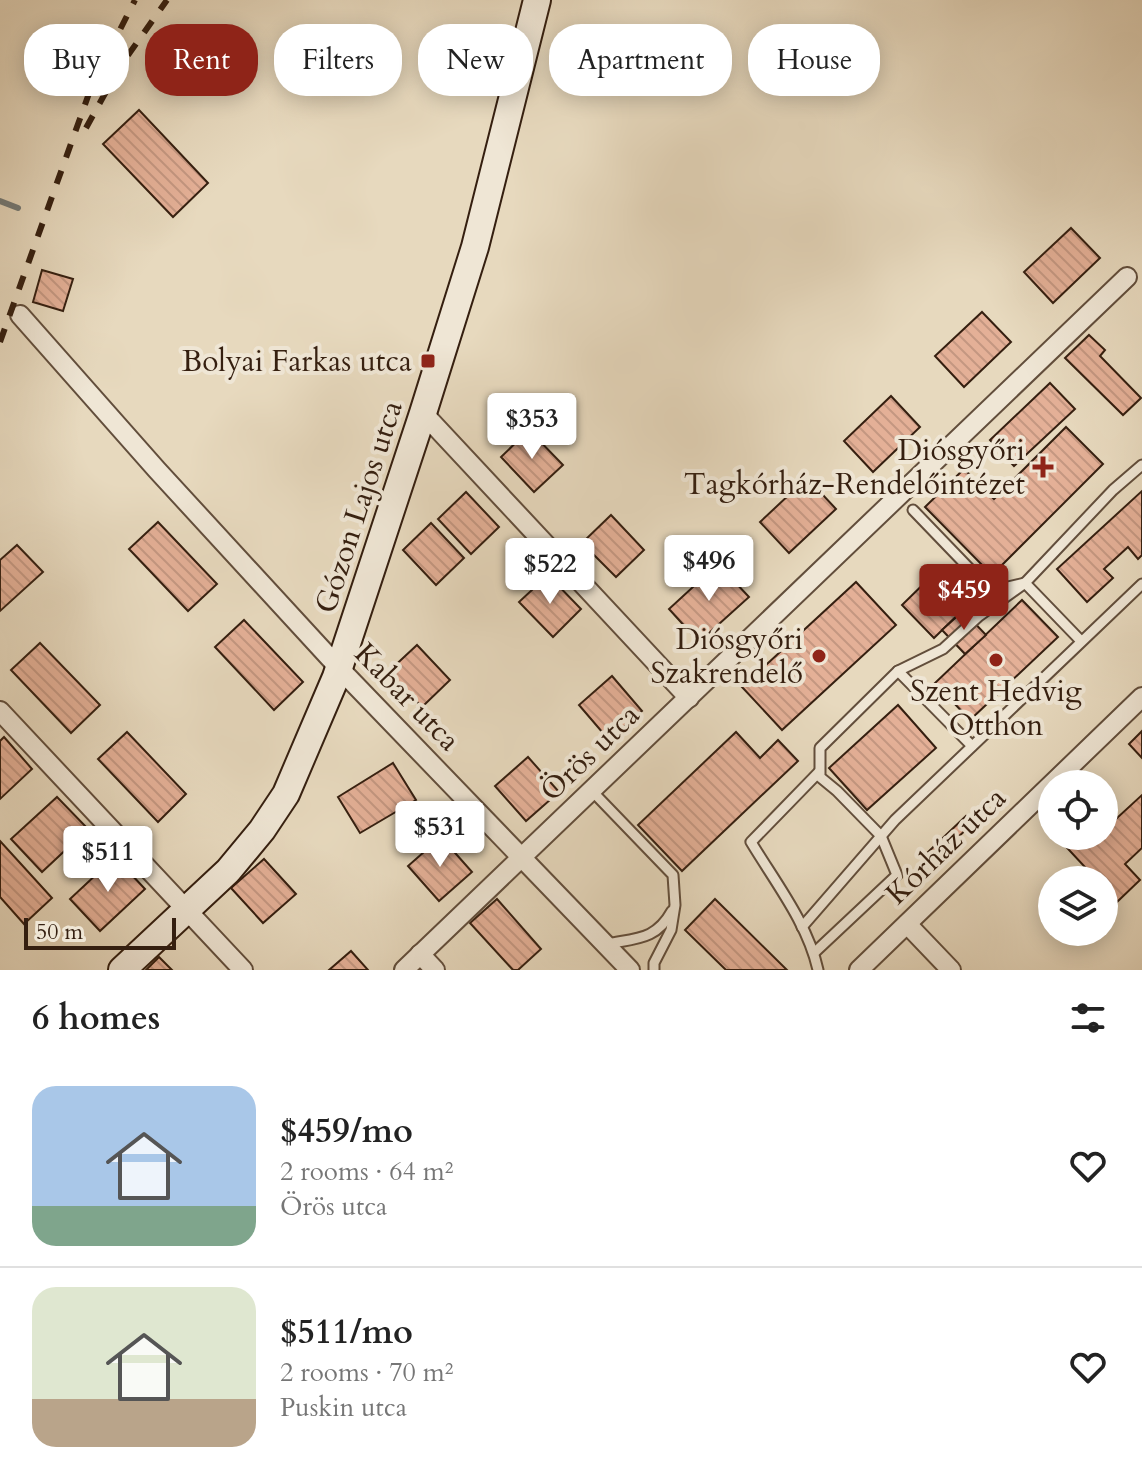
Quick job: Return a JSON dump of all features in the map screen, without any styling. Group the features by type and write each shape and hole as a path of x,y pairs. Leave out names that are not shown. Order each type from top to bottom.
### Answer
{"main road":[{"name":"Gózon Lajos utca","path":"122,970 228,871 262,830 286,794 339,668 423,413 475,247 537,0"}],"street":[{"name":"Örös utca","path":"404,970 1127,277"},
{"name":"Kabar utca","path":"20,315 339,668 630,970"},
{"path":"423,413 689,698"},
{"name":"Kórház utca","path":"859,970 1142,697"},
{"path":"0,711 243,970"},
{"path":"907,924 951,970"},
{"path":"420,954 435,970"}],"lane":[{"path":"815,952 897,875 881,836 820,777 820,748 898,671 943,649 979,616 1025,583 1113,490 1142,465"},
{"path":"913,510 991,591 1025,583"},
{"path":"1025,583 1081,641"},
{"path":"802,927 881,836 1142,584"},
{"path":"898,671 972,746"},
{"path":"818,970 815,952 802,927 751,842 819,772"},
{"path":"592,791 673,875 675,905 671,930 654,963 654,970"},
{"path":"606,944 644,937 662,928 675,905"}],"building":[{"path":"139,110 208,183 173,217 103,144"},
{"path":"1071,228 1100,258 1053,303 1024,272"},
{"path":"42,270 73,279 63,311 33,302"},
{"path":"982,312 1011,342 964,387 935,356"},
{"path":"1089,335 1105,350 1100,356 1141,398 1123,415 1065,358"},
{"path":"1050,383 1075,409 1014,466 990,440"},
{"path":"891,396 920,427 873,472 844,441"},
{"path":"1066,427 1103,464 992,575 925,507 964,469 994,499"},
{"path":"529,430 563,465 534,492 501,457"},
{"path":"807,478 836,509 789,553 760,522"},
{"path":"1142,491 1142,555 1138,559 1128,547 1104,569 1113,578 1087,602 1057,569"},
{"path":"466,492 499,527 471,554 438,519"},
{"path":"611,515 644,550 616,577 582,543"},
{"path":"158,522 217,584 188,611 129,549"},
{"path":"431,523 464,558 436,585 403,550"},
{"path":"17,545 43,572 0,611 0,560"},
{"path":"718,564 749,597 699,642 669,609"},
{"path":"942,566 974,599 934,638 902,605"},
{"path":"548,575 581,609 553,637 519,602"},
{"name":"Diósgyőri Szakrendelő","path":"856,582 896,625 782,730 742,687"},
{"name":"Szent Hedvig Otthon","path":"1022,600 1058,637 970,720 935,683"},
{"path":"963,611 986,635 965,654 942,630"},
{"path":"244,620 303,682 274,710 215,647"},
{"path":"40,643 100,705 71,733 11,670"},
{"path":"417,645 450,680 422,707 388,672"},
{"path":"612,676 642,711 609,740 579,705"},
{"path":"898,705 936,748 867,810 829,768"},
{"path":"1142,731 1142,758 1129,744"},
{"path":"127,732 186,794 158,822 98,759"},
{"path":"736,732 760,758 778,740 798,761 682,871 638,825"},
{"path":"4,737 32,769 0,799 0,741"},
{"path":"528,757 559,792 526,821 495,786"},
{"path":"393,763 416,800 360,833 338,797"},
{"path":"1142,795 1142,848 1125,864 1140,880 1118,901 1118,866 1084,866 1069,850 1118,850 1118,817"},
{"path":"57,797 88,829 42,872 11,839"},
{"path":"966,816 973,823 935,859 928,852"},
{"path":"441,837 472,872 439,901 408,866"},
{"path":"0,841 52,898 24,924 0,897"},
{"path":"115,857 145,889 100,931 70,899"},
{"path":"264,859 296,894 263,923 231,888"},
{"path":"497,899 541,949 518,970 513,970 470,923"},
{"path":"715,899 787,970 726,970 685,930"},
{"path":"351,951 368,970 329,970"},
{"path":"159,957 172,970 146,970"}],"waterway":[{"path":"0,201 18,208"}],"railway":[{"path":"0,342 92,85 135,0"},
{"path":"86,128 119,68 167,0"}],"place":[{"name":"Bolyai Farkas utca","path":"428,361"},
{"name":"Diósgyőri Tagkórház-Rendelőintézet","path":"1043,467"},
{"name":"Diósgyőri Szakrendelő","path":"819,656"},
{"name":"Szent Hedvig Otthon","path":"996,660"}]}
